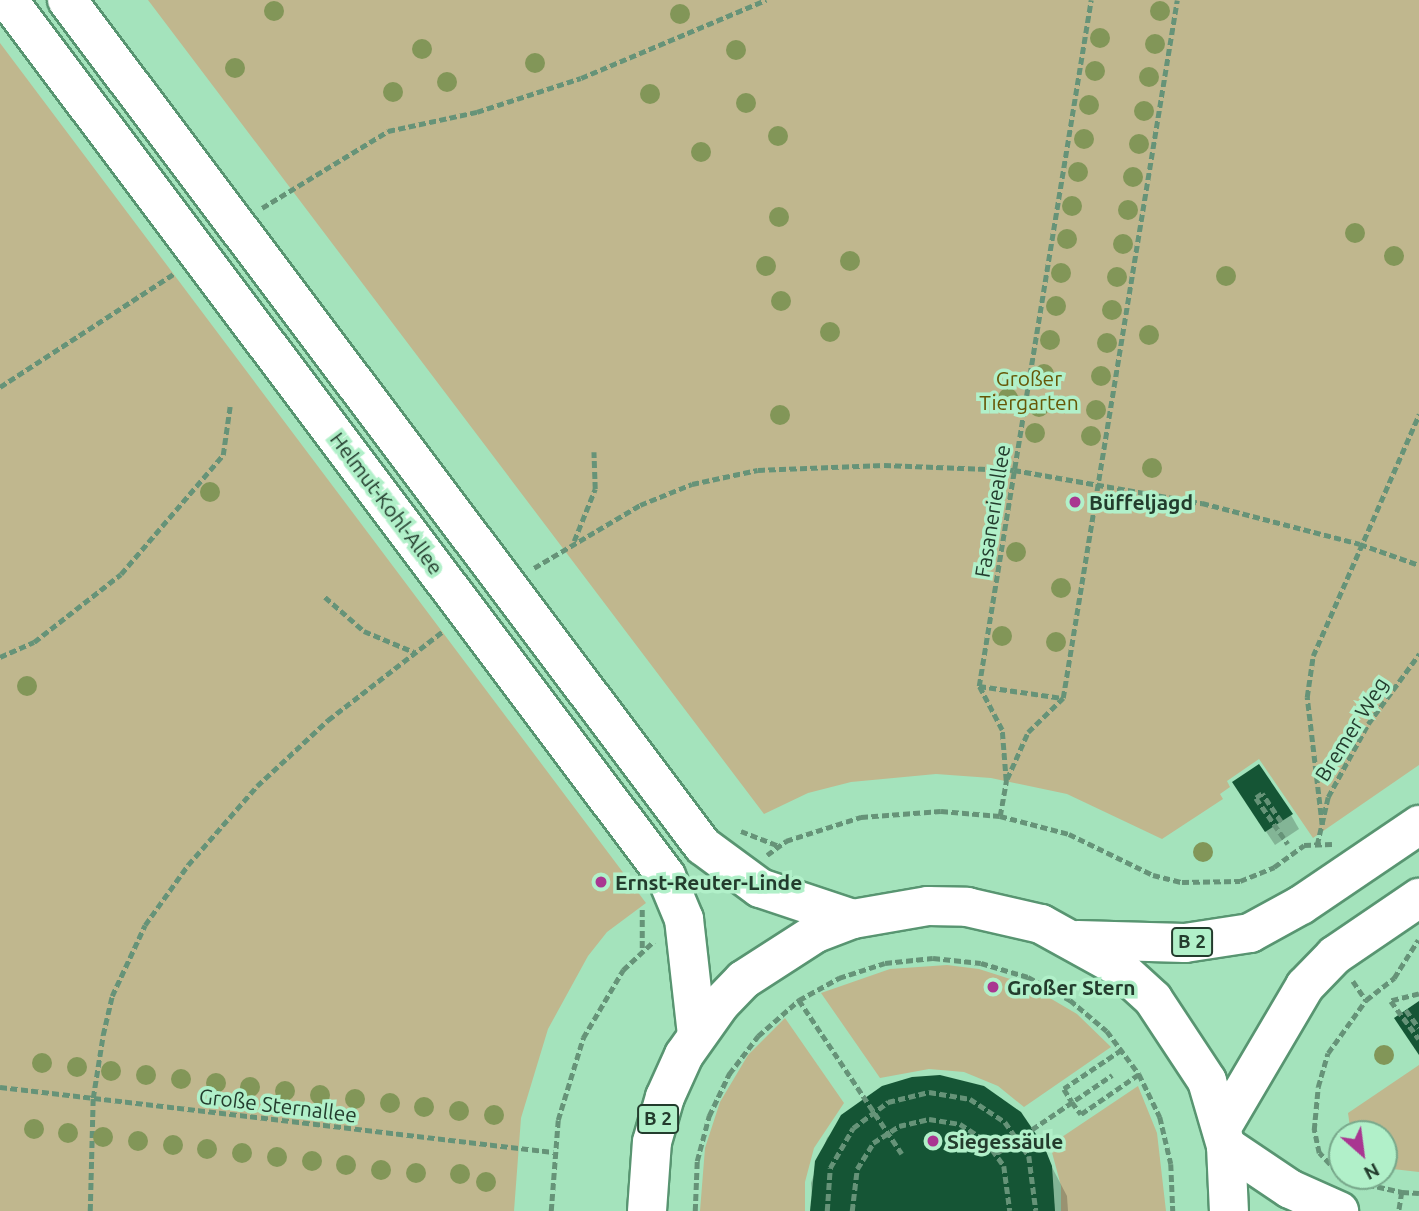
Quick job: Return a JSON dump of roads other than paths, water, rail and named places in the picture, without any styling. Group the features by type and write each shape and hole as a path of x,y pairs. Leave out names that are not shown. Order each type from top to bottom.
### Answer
{"main road":[{"name":"Helmut-Kohl-Allee","path":"8,0 666,876 684,919 697,1035"},
{"path":"67,0 703,846 760,888 853,919"},
{"name":"B 2","path":"647,1211 649,1166 657,1119 674,1076 697,1035 743,980 781,952 853,919 928,906 967,907 1016,917 1076,940 1185,943 1250,933 1301,905 1419,825"},
{"path":"1224,1137 1305,986 1335,955 1419,898"},
{"path":"1076,940 1136,981 1168,1018 1196,1059 1224,1137 1229,1211"},
{"path":"1224,1137 1290,1189 1339,1211"}],"place":[{"name":"Büffeljagd","path":"1075,502"},
{"name":"Ernst-Reuter-Linde","path":"601,882"},
{"name":"Großer Stern","path":"993,987"},
{"name":"Siegessäule","path":"933,1141"}],"park label":[{"name":"Großer Tiergarten","path":"1029,390"}]}
